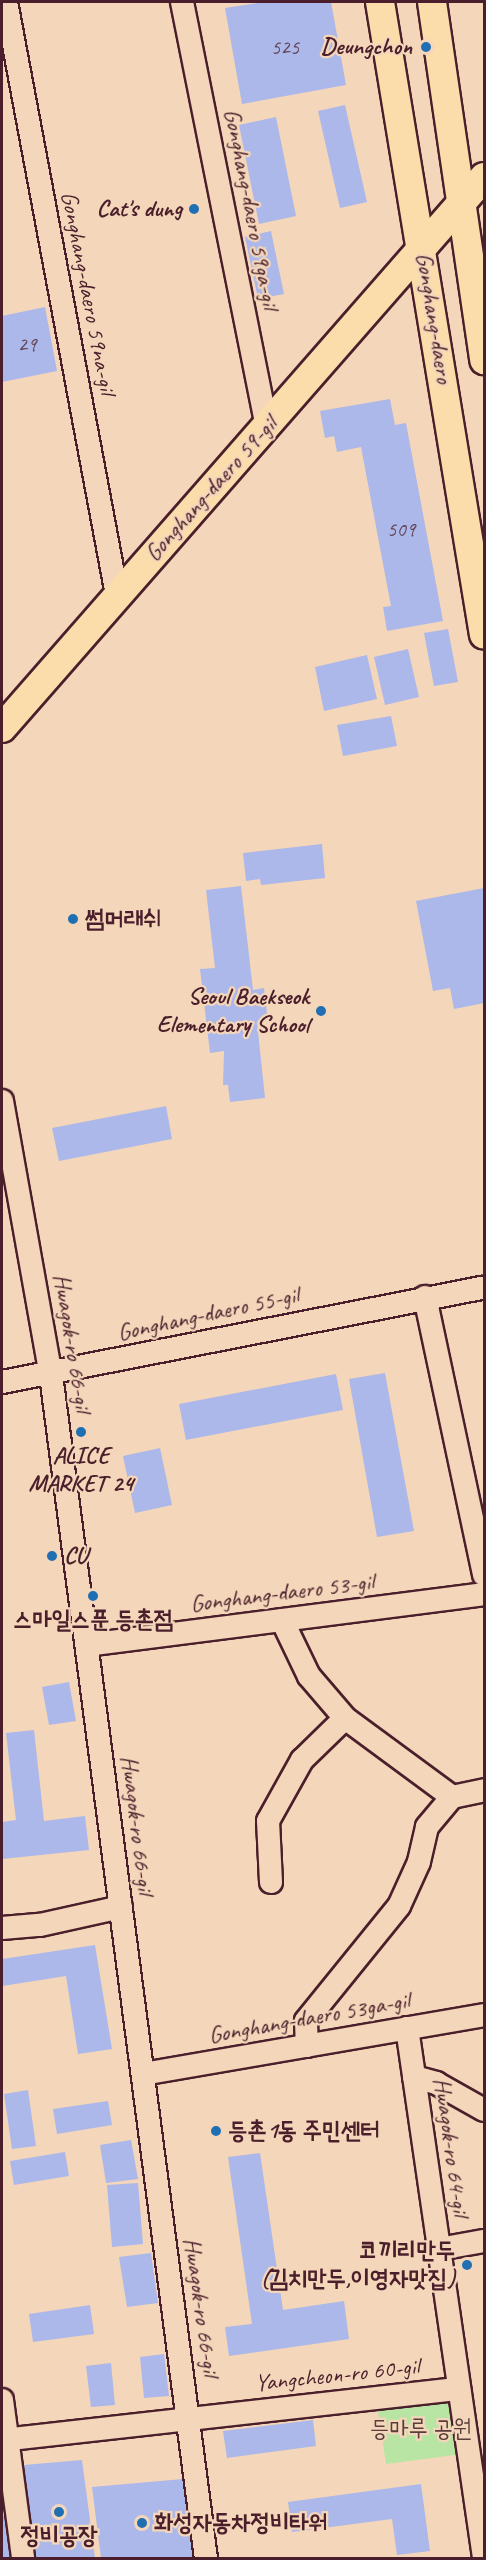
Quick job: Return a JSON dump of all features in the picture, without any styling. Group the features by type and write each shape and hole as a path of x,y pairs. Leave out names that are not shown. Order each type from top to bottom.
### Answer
{"main road":[{"name":"Gonghang-daero","path":"380,2 424,252 484,635"},
{"name":"Gonghang-daero","path":"432,2 484,360"},
{"name":"Gonghang-daero 59-gil","path":"2,728 117,595 424,252 484,177"}],"street":[{"name":"Gonghang-daero 59na-gil","path":"6,2 117,595"},
{"name":"Gonghang-daero 59ga-gil","path":"182,2 267,426"},
{"name":"Hwagok-ro 66-gil","path":"2,1101 51,1375 206,2559"},
{"name":"Gonghang-daero 55-gil","path":"2,1382 51,1375 425,1297 484,1287"},
{"path":"425,1297 484,1575"},
{"name":"Gonghang-daero 53-gil","path":"87,1645 484,1594"},
{"path":"282,1620 309,1676 345,1718 452,1797"},
{"path":"271,1882 268,1821 302,1760 345,1718"},
{"path":"307,2046 306,2021 399,1906 419,1862 428,1827 452,1797 484,1790"},
{"path":"2,1928 40,1925 121,1906"},
{"name":"Gonghang-daero 53ga-gil","path":"143,2074 484,2015"},
{"name":"Hwagok-ro 64-gil","path":"406,2028 484,2559"},
{"path":"414,2077 436,2083 484,2110"},
{"path":"439,2249 484,2241"},
{"name":"Yangcheon-ro 60-gil","path":"4,2439 459,2389"},
{"path":"2,2400 4,2439 23,2559"}],"green space":[{"name":"등마루 공원","path":"438,2396 455,2407 462,2454 386,2464 377,2404"}],"building":[{"path":"264,2 331,2 346,85 242,104 225,8"},
{"path":"345,105 367,202 340,208 318,111"},
{"path":"276,117 296,216 259,224 239,125"},
{"path":"271,231 284,294 258,299 245,237"},
{"path":"45,307 57,371 2,382 2,316"},
{"path":"390,399 395,425 406,423 443,621 387,631 383,607 391,606 361,447 337,452 334,436 325,438 320,411"},
{"path":"448,629 458,682 434,686 424,633"},
{"path":"408,649 419,697 385,705 374,657"},
{"path":"367,655 377,699 324,711 315,667"},
{"path":"391,716 397,746 343,756 337,725"},
{"path":"322,844 325,878 261,885 260,879 246,881 243,853"},
{"path":"241,886 253,990 264,988 268,1021 257,1022 265,1098 230,1102 228,1085 223,1085 224,1051 210,1053 200,969 215,968 206,890"},
{"path":"484,888 484,1003 454,1009 450,988 433,991 416,901"},
{"path":"166,1106 172,1139 59,1161 52,1128"},
{"path":"385,1373 414,1531 377,1537 349,1379"},
{"path":"336,1374 343,1410 186,1440 179,1404"},
{"path":"160,1448 172,1505 135,1513 123,1456"},
{"path":"69,1682 76,1721 49,1725 42,1687"},
{"path":"34,1730 44,1821 85,1816 89,1850 2,1859 2,1822 16,1820 6,1733"},
{"path":"95,1945 112,2049 78,2054 66,1976 2,1986 2,1959"},
{"path":"28,2090 36,2146 12,2149 4,2094"},
{"path":"108,2101 112,2125 57,2134 53,2109"},
{"path":"131,2140 138,2179 106,2183 100,2145"},
{"path":"65,2152 69,2176 14,2185 10,2161"},
{"path":"260,2153 283,2310 344,2301 349,2339 229,2356 225,2327 252,2324 228,2157"},
{"path":"138,2183 143,2244 112,2247 107,2185"},
{"path":"151,2253 158,2303 127,2307 119,2257"},
{"path":"90,2305 94,2334 33,2342 29,2314"},
{"path":"164,2354 169,2396 144,2398 140,2357"},
{"path":"111,2363 115,2405 91,2407 86,2366"},
{"path":"313,2420 316,2446 227,2458 223,2431"},
{"name":"정비공장","path":"82,2460 95,2558 35,2558 24,2465"},
{"name":"화성자동차정비타워","path":"183,2479 193,2558 101,2558 92,2487"},
{"path":"421,2484 430,2551 397,2555 392,2519 292,2532 288,2502"},
{"path":"2,2515 11,2516 16,2558 3,2558"}],"place":[{"name":"Deungchon","path":"426,47"},
{"name":"Cat's dung","path":"194,209"},
{"name":"썸머래쉬","path":"73,919"},
{"name":"Seoul Baekseok Elementary School","path":"321,1011"},
{"name":"ALICE MARKET 24","path":"81,1432"},
{"name":"CU","path":"52,1556"},
{"name":"스마일스푼 등촌점","path":"93,1596"},
{"name":"등촌1동 주민센터","path":"216,2131"},
{"name":"코끼리만두 (김치만두,이영자맛집)","path":"467,2265"},
{"name":"정비공장","path":"59,2512"},
{"name":"화성자동차정비타워","path":"142,2523"}]}
